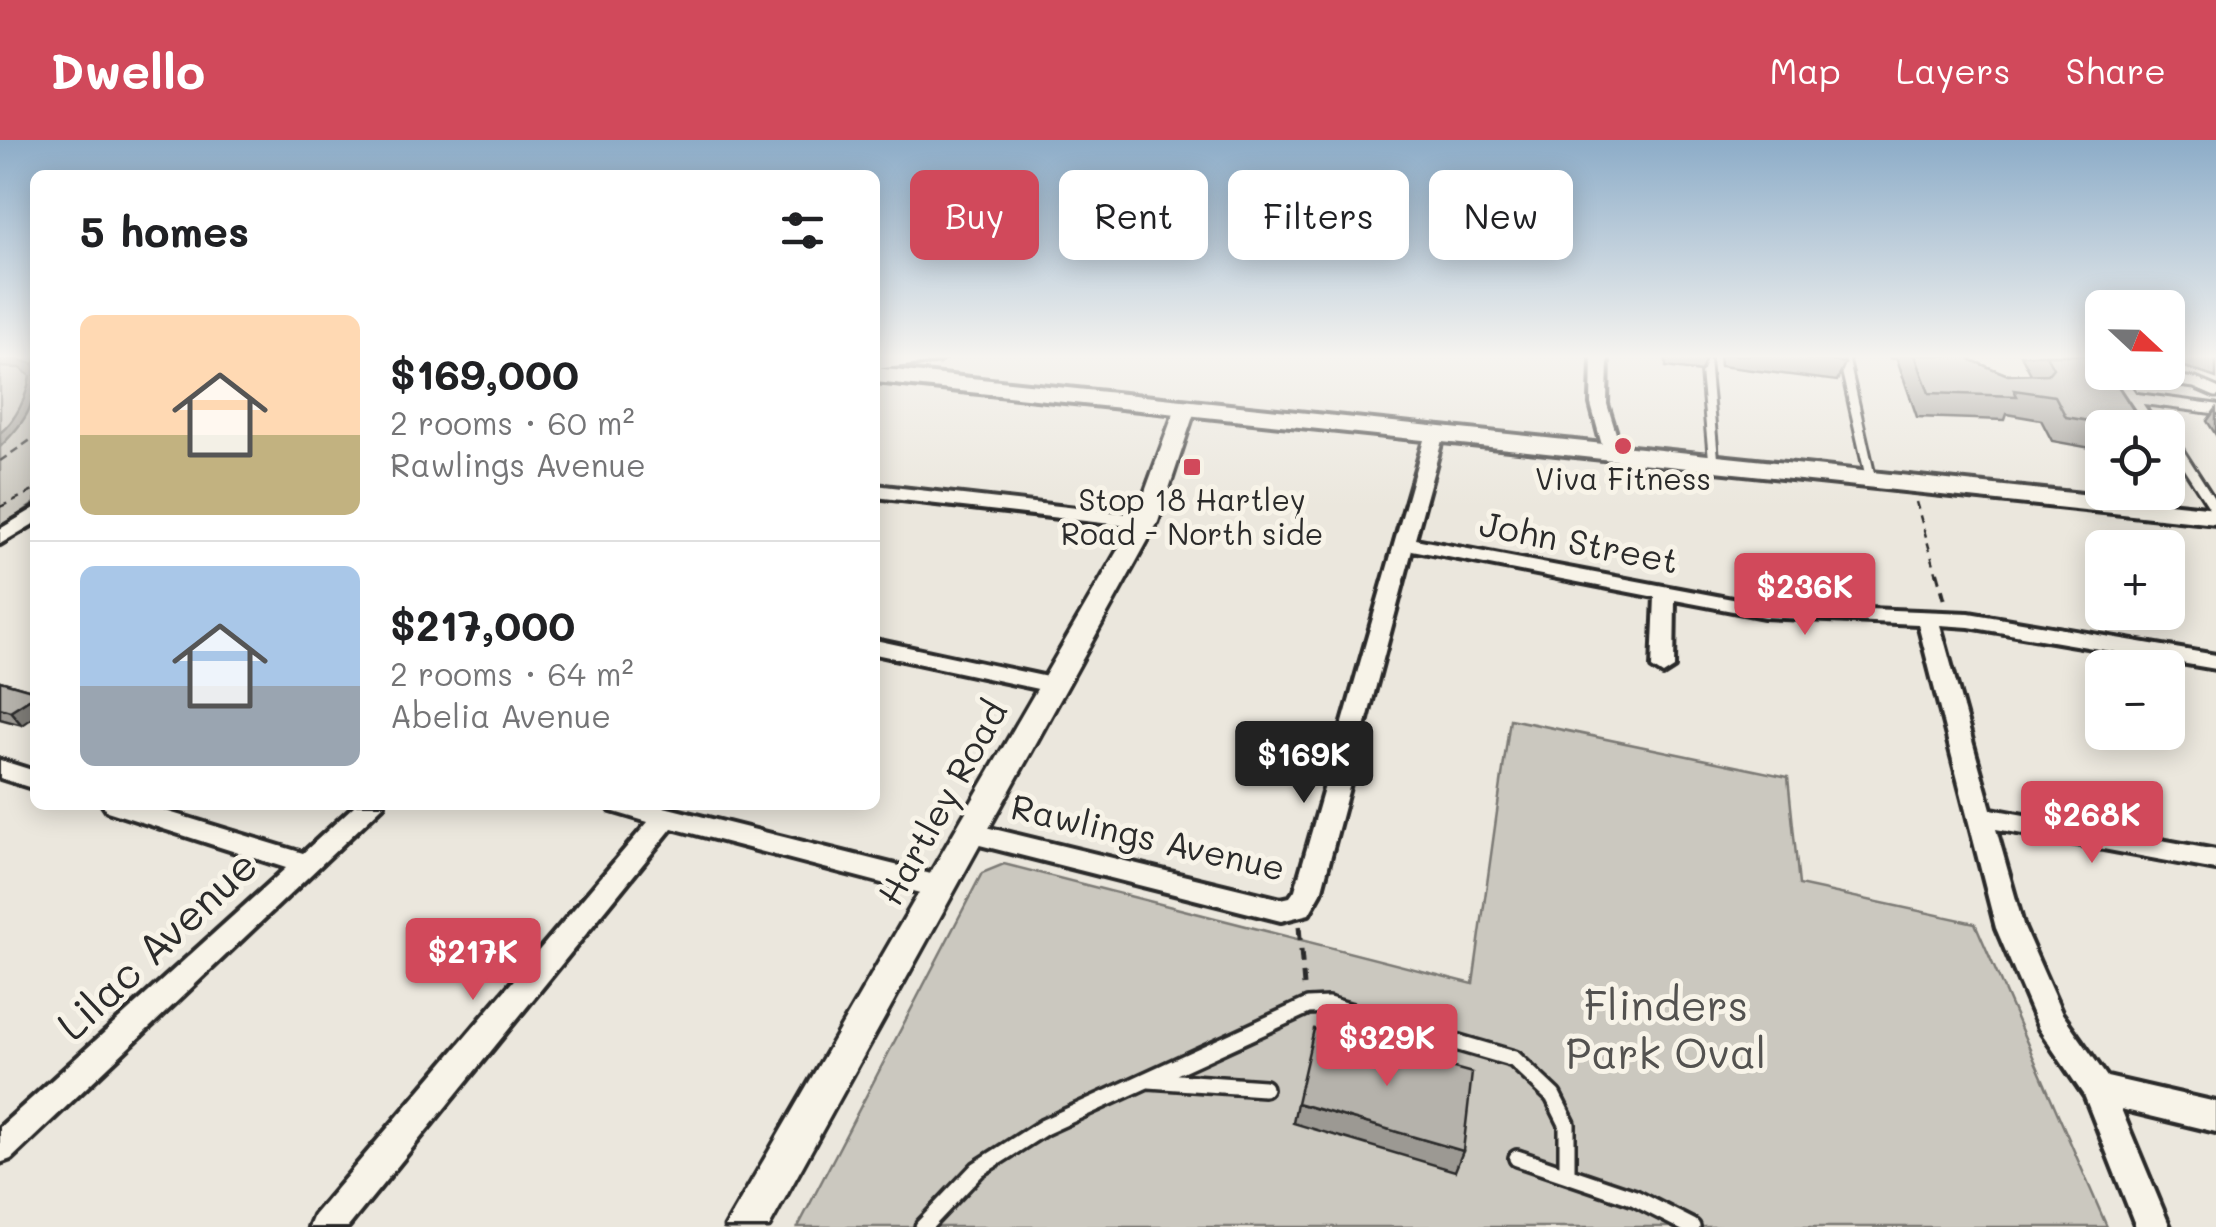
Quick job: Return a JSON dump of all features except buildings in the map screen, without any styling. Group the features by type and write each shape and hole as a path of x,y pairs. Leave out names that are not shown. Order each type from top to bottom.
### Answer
{"main road":[{"path":"1165,406 2216,513"}],"street":[{"path":"1600,406 1613,453"},
{"name":"Hartley Road","path":"746,1227 1146,522 1186,408"},
{"name":"Rawlings Avenue","path":"969,833 1281,910 1299,906 1308,893 1435,433"},
{"path":"880,492 1146,522"},
{"path":"0,538 30,517"},
{"name":"John Street","path":"1405,543 1764,611 1937,613 2216,662"},
{"path":"1663,668 1664,592"},
{"path":"1937,613 1978,816 2010,928 2049,1020 2097,1090 2153,1227"},
{"path":"880,648 1052,685"},
{"path":"0,769 30,778"},
{"path":"132,810 307,864"},
{"name":"Lilac Avenue","path":"0,1148 366,810"},
{"path":"639,810 938,887"},
{"path":"1978,816 2216,860"},
{"path":"326,1227 666,817"},
{"path":"2097,1090 2216,1117"}],"lane":[{"path":"1709,406 1714,464"},
{"path":"1854,406 1870,480"},
{"path":"2185,462 2216,513"},
{"path":"923,1227 978,1169 1011,1146 1308,1006 1328,1005 1514,1059 1554,1096 1567,1124 1567,1174"},
{"path":"1147,1080 1264,1088"},
{"path":"1518,1158 1635,1198 1692,1227"}],"path":[{"path":"0,461 30,440"},
{"path":"1911,484 1937,613"},
{"path":"0,507 30,492"},
{"path":"1299,906 1300,963 1308,1006"}],"green space":[{"path":"0,406 30,406 30,507 0,528"},
{"name":"Flinders Park Oval","path":"1510,719 1788,777 1799,885 1975,923 2107,1227 798,1227 982,873 1004,864 1473,984"}],"shaded area":[{"path":"30,406 0,447 0,433 20,407"}],"place":[{"name":"Viva Fitness","path":"1623,446"},
{"name":"Stop 18 Hartley Road - North side","path":"1192,467"}]}
